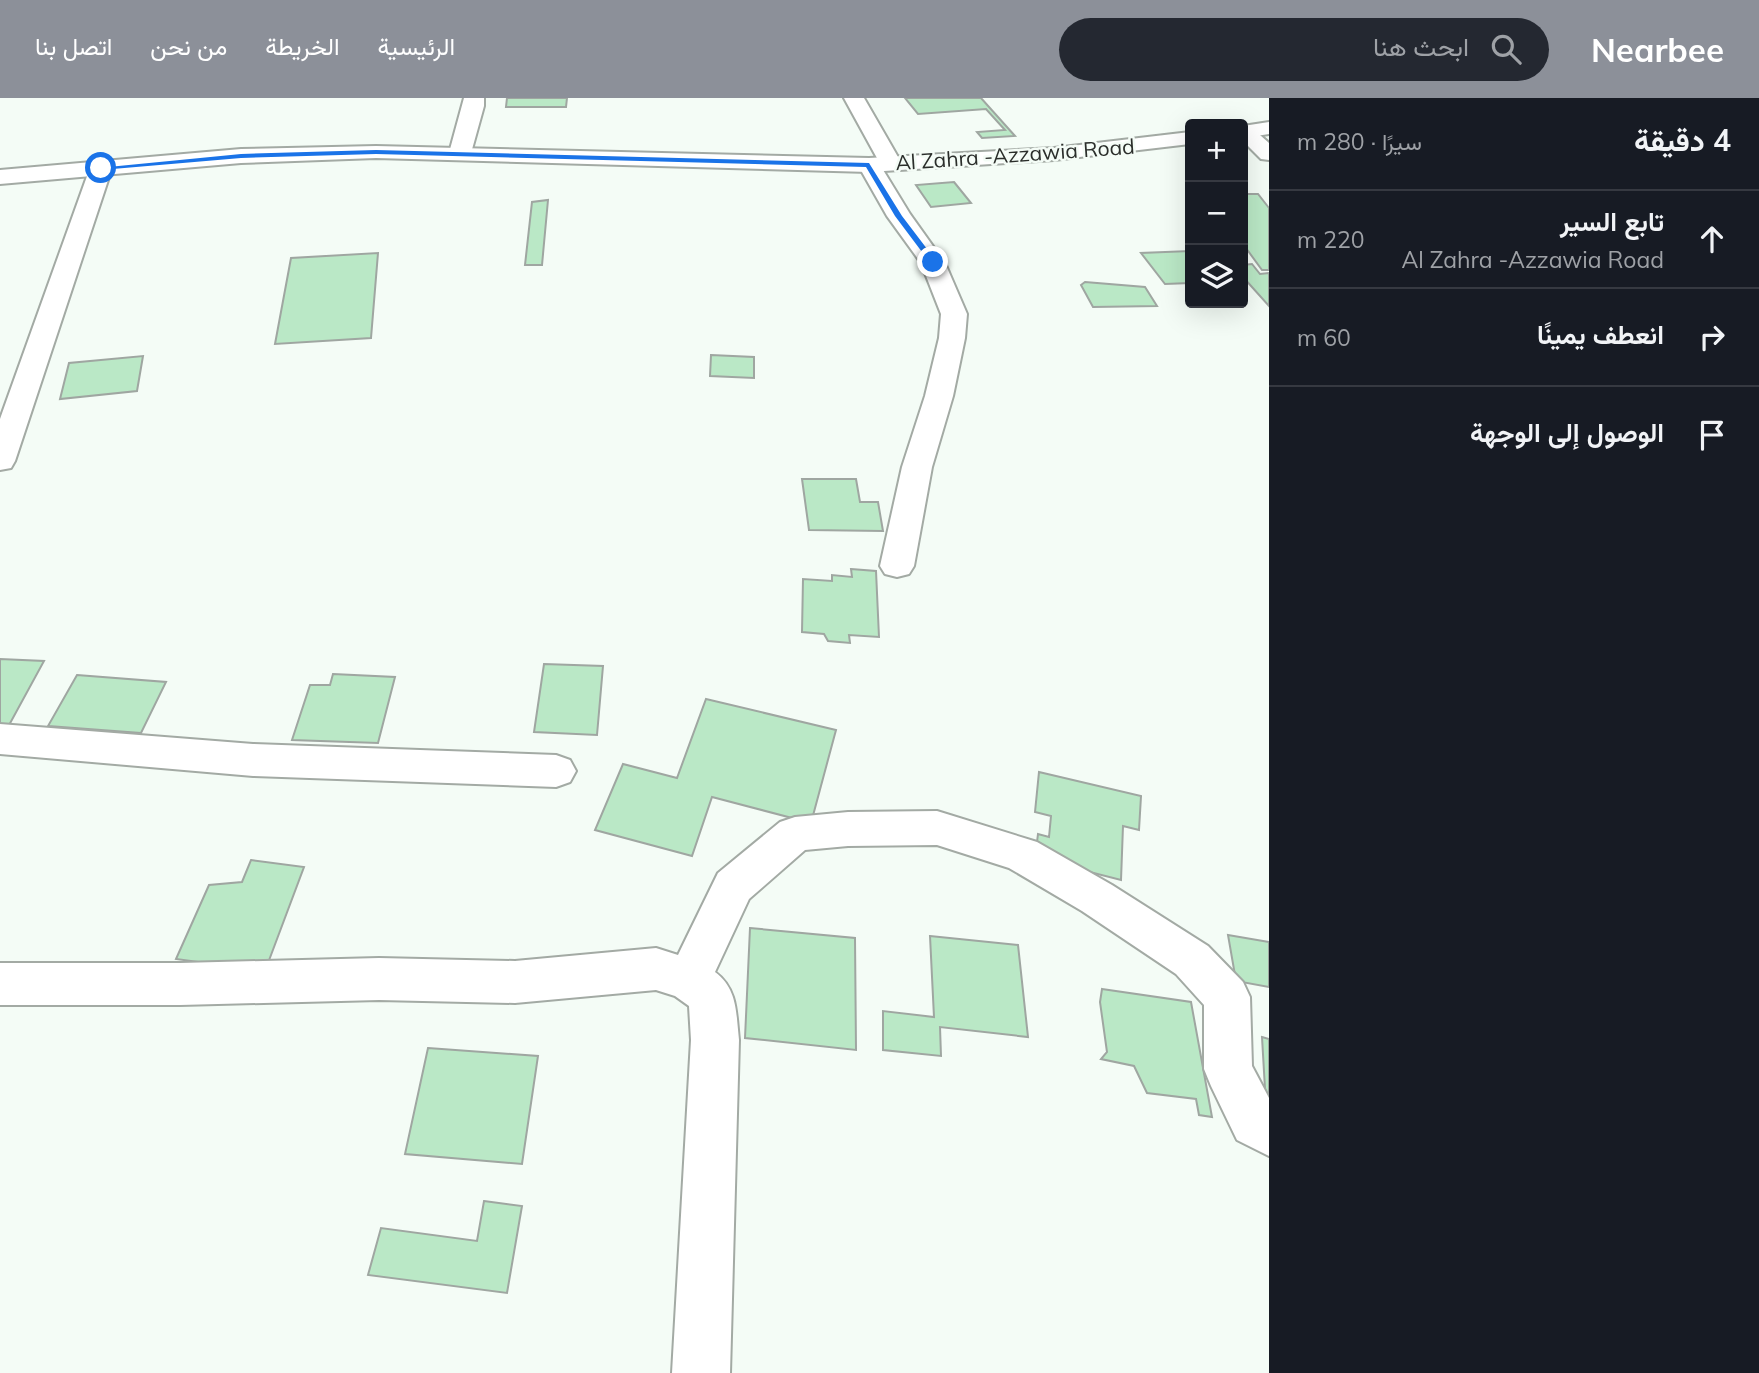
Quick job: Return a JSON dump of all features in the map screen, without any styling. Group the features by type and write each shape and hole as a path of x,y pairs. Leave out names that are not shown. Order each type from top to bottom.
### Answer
{"street":[{"path":"460,153 474,98"},
{"path":"853,98 899,216 933,262 954,314 944,373 917,467 897,566"},
{"path":"1248,131 1269,128"},
{"path":"1248,135 1269,153"},
{"name":"Al Zahra -Azzawia Road","path":"0,177 311,153 460,153 673,162 880,164 1054,154 1185,139"},
{"path":"0,461 101,168"},
{"path":"0,739 253,760 556,771"},
{"path":"689,979 733,886 795,834 848,829 937,828 1022,855 1097,898 1192,960 1227,997 1228,1069 1255,1122 1269,1131"},
{"path":"0,984 180,984 379,979 515,982 656,969 689,979 711,996 715,1040 701,1373"}],"building":[{"path":"507,98 567,98 566,107 506,107"},
{"path":"905,98 981,98 1015,136 982,138 977,132 1005,130 986,109 918,114"},
{"path":"954,182 971,203 931,207 916,185"},
{"path":"1248,194 1258,194 1269,208 1269,270 1262,270 1248,251"},
{"path":"548,200 542,265 525,265 532,202"},
{"path":"1185,251 1185,283 1165,284 1141,253"},
{"path":"378,253 371,338 275,344 291,258"},
{"path":"1248,264 1252,264 1260,274 1269,273 1269,306 1248,283"},
{"path":"1085,282 1145,287 1157,306 1093,307 1081,285"},
{"path":"711,355 754,357 754,378 710,376"},
{"path":"143,356 137,391 60,399 69,363"},
{"path":"802,479 856,479 860,502 878,502 883,531 809,530"},
{"path":"851,569 876,571 879,637 849,635 850,643 828,641 824,634 802,632 803,579 832,581 832,575 852,577"},
{"path":"0,659 44,661 8,727 0,727"},
{"path":"544,664 603,666 597,735 534,732"},
{"path":"333,674 395,677 378,743 292,740 310,685 330,685"},
{"path":"77,675 166,682 141,733 48,726"},
{"path":"706,699 836,730 811,823 712,797 692,856 595,830 623,764 677,778"},
{"path":"1039,772 1141,796 1139,830 1123,826 1121,880 1035,858 1038,834 1049,837 1051,816 1035,812"},
{"path":"251,860 304,867 265,971 176,959 209,885 242,882"},
{"path":"750,928 855,938 856,1050 745,1038"},
{"path":"1228,935 1269,942 1269,987 1236,981"},
{"path":"930,936 1018,945 1028,1037 940,1027 941,1056 883,1050 883,1011 934,1017"},
{"path":"1102,989 1191,1002 1212,1117 1199,1115 1196,1099 1147,1093 1134,1066 1101,1059 1107,1052 1100,1002"},
{"path":"1262,1037 1269,1039 1269,1107 1266,1106"},
{"path":"428,1048 538,1056 522,1164 405,1154"},
{"path":"484,1201 522,1206 507,1293 368,1275 381,1228 477,1241"}],"route":[{"path":"101,168 241,156 376,152 673,162 869,165 899,216 933,262"}]}
